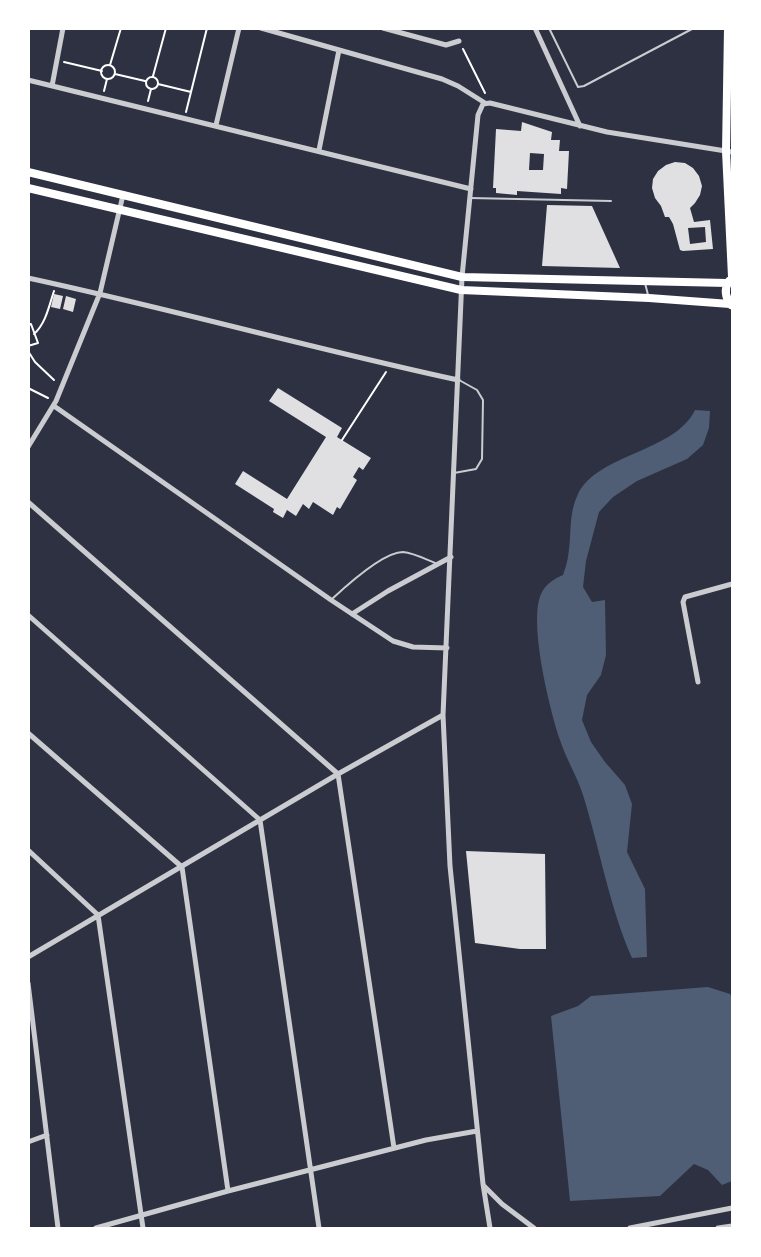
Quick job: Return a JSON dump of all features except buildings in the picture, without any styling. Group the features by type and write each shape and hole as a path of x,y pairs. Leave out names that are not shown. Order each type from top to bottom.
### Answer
{"main road":[{"path":"28,188 461,291 649,298 731,305 725,291 731,279 728,28"},
{"path":"28,172 462,276 644,281 731,279"}],"street":[{"path":"52,86 63,28"},
{"path":"216,124 239,28"},
{"path":"261,28 442,79 488,103 652,141 729,151"},
{"path":"383,28 446,45 459,41"},
{"path":"535,28 580,126"},
{"path":"319,150 339,50"},
{"path":"28,80 216,124 471,189"},
{"path":"488,103 481,107 478,115 462,276 452,557 443,715 447,831 477,1131 490,1228"},
{"path":"28,447 55,404 100,293 123,195"},
{"path":"28,278 100,293 458,380"},
{"path":"55,404 352,614 402,644 413,647 447,648"},
{"path":"28,502 338,774 394,1148"},
{"path":"352,614 388,591 452,557"},
{"path":"698,682 683,602 686,597 732,584"},
{"path":"28,615 260,820 319,1228"},
{"path":"28,957 338,774 443,715"},
{"path":"28,733 182,867 228,1191"},
{"path":"28,850 98,915 143,1228"},
{"path":"28,983 31,1033 47,1135 58,1228"},
{"path":"96,1228 311,1169 426,1140 477,1131"},
{"path":"28,1142 47,1135"},
{"path":"483,1184 502,1204 534,1228"},
{"path":"630,1228 732,1209"},
{"path":"718,1228 732,1226"}],"lane":[{"path":"549,28 578,87 584,86 692,29"},
{"path":"470,198 611,201"},
{"path":"644,281 649,298"},
{"path":"454,473 476,469 482,459 483,400 477,390 458,380"},
{"path":"331,600 372,566 400,552 412,553 438,564"}],"path":[{"path":"110,65 121,28"},
{"path":"153,76 166,28"},
{"path":"185,117 207,28"},
{"path":"459,41 488,103"},
{"path":"57,60 102,71"},
{"path":"107,79 103,76 102,71 105,66 110,65"},
{"path":"110,65 115,74"},
{"path":"107,79 112,78 115,74"},
{"path":"115,74 146,81"},
{"path":"151,89 146,86 146,81 148,77 153,76"},
{"path":"153,76 158,79 158,84"},
{"path":"102,98 107,79"},
{"path":"158,84 191,92"},
{"path":"146,108 151,89 158,84"},
{"path":"34,334 45,319 56,284"},
{"path":"28,325 31,324 38,343 28,346"},
{"path":"28,351 35,362 62,386"},
{"path":"342,440 390,365"},
{"path":"28,388 55,404"}],"water":[{"path":"695,410 710,411 709,428 703,445 687,459 637,481 613,497 599,512 586,561 583,587 592,602 605,600 606,655 601,675 587,695 582,720 591,742 625,785 632,804 627,852 645,889 647,957 632,958 611,898 583,795 562,747 551,708 538,643 538,605 546,586 563,575 568,557 571,517 578,494 588,481 601,470 671,435 685,424"},
{"path":"708,987 730,994 732,998 732,1181 722,1185 708,1170 694,1164 660,1196 570,1201 551,1016 578,1006 591,996"}]}
